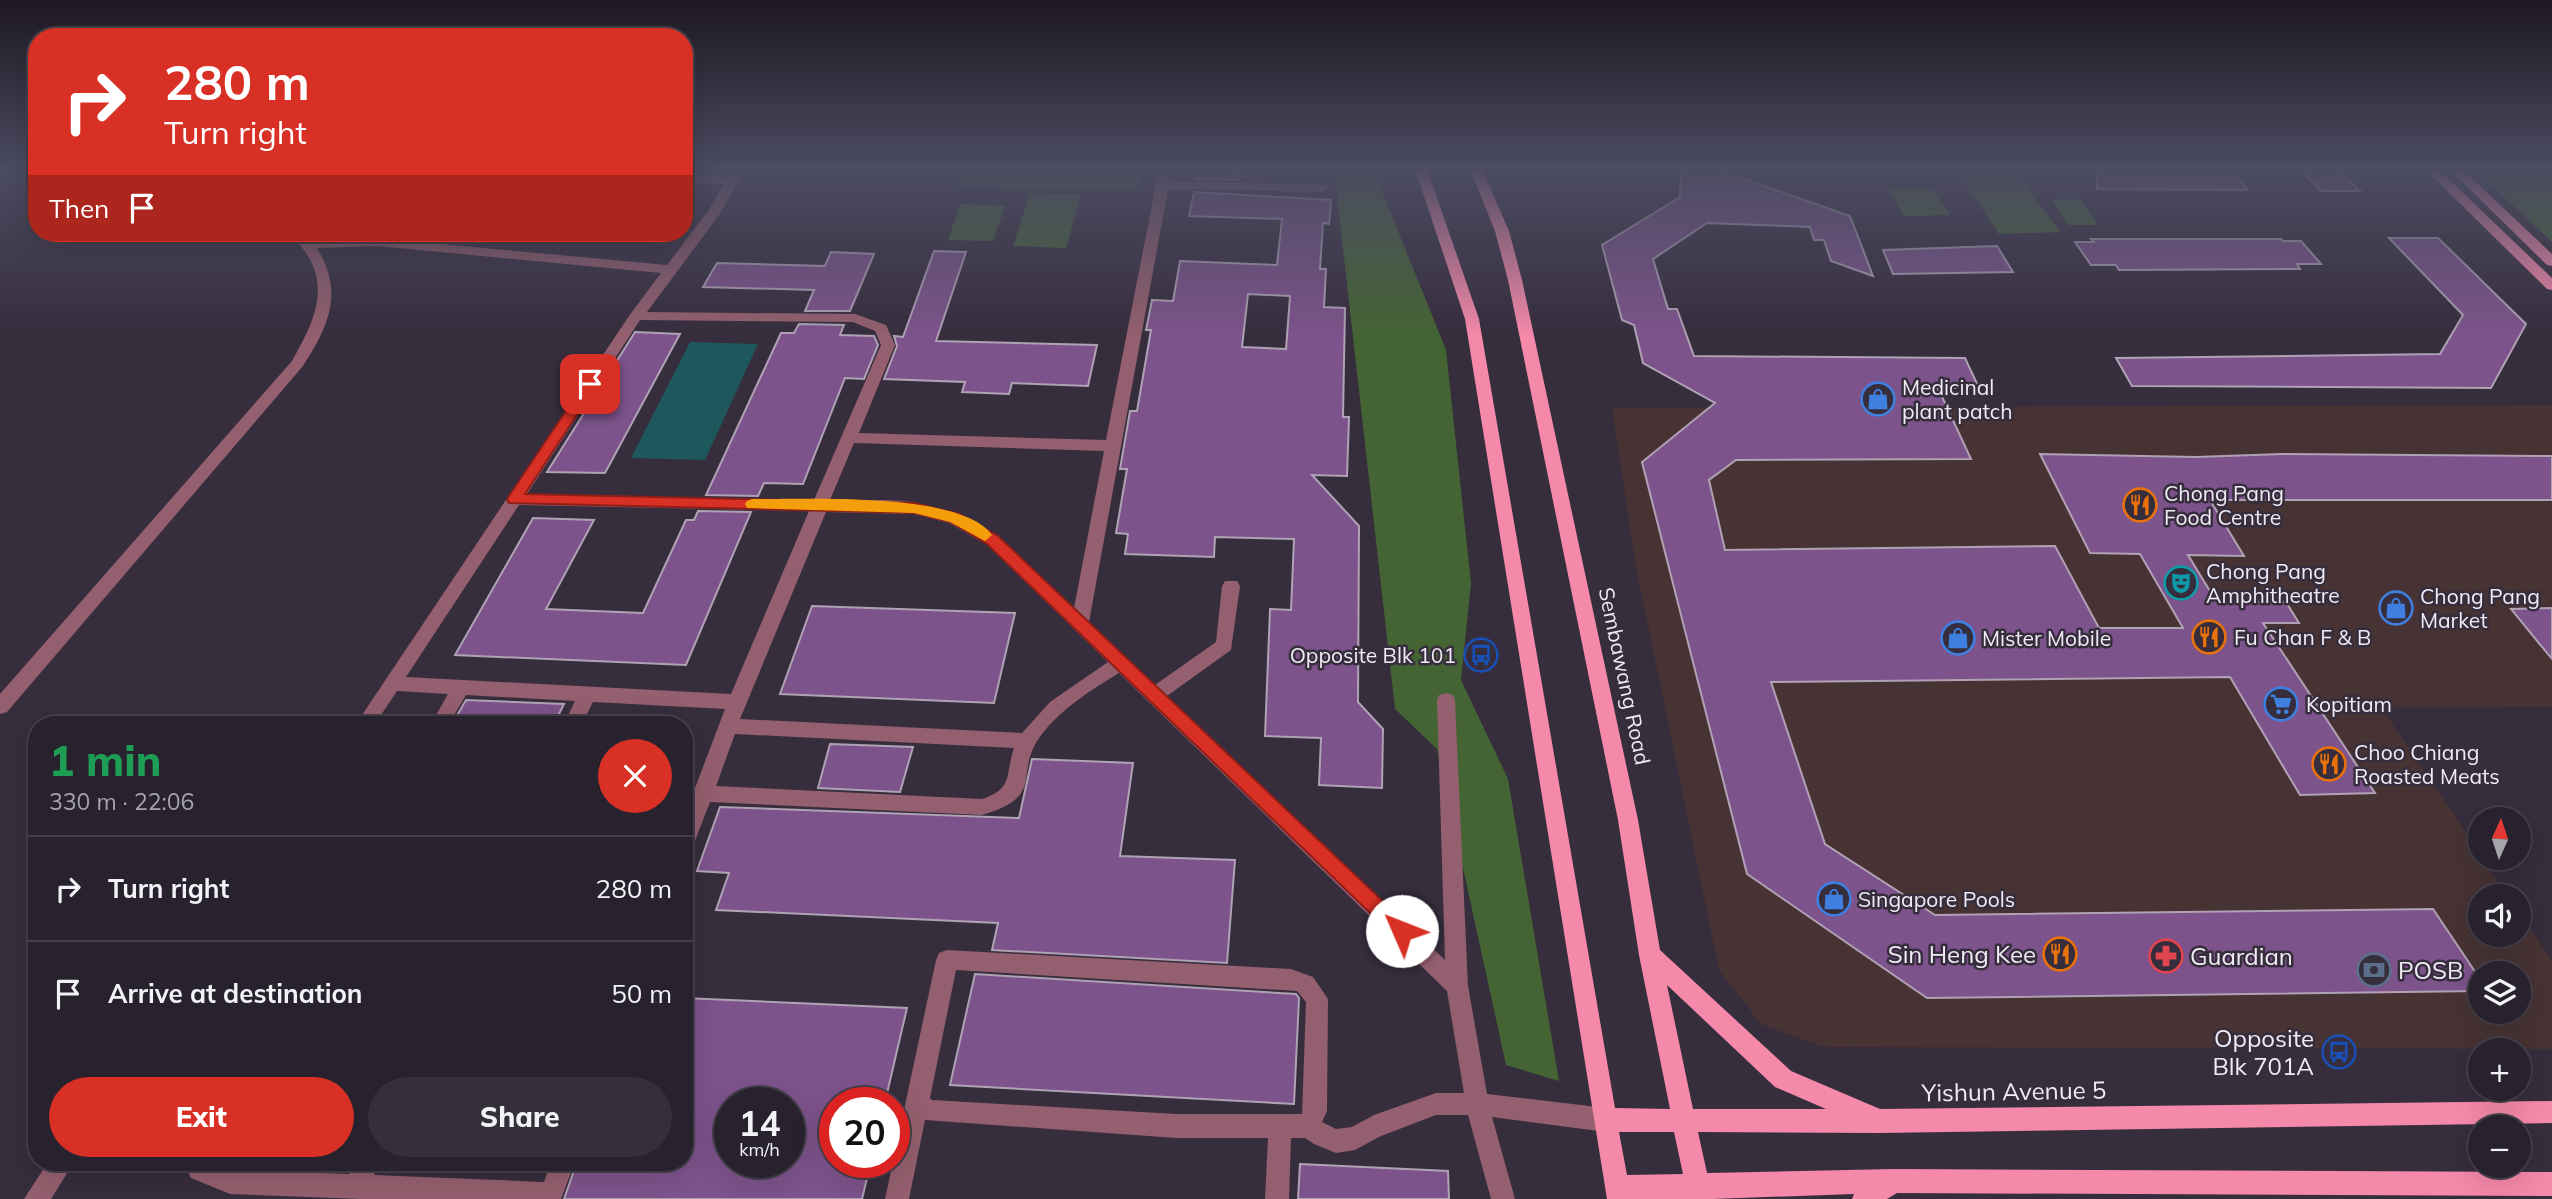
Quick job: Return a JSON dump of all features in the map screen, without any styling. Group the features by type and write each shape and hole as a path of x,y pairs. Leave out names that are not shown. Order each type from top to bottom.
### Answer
{"main road":[{"path":"1440,225 1472,319 1618,1193 1699,1192 1894,1181 2552,1184"},
{"name":"Sembawang Road","path":"1500,225 1515,280 1628,820 1650,955 1699,1192"},
{"path":"2489,225 2552,286"},
{"path":"2513,225 2552,262"},
{"path":"1650,955 1783,1079 1879,1121"},
{"name":"Yishun Avenue 5","path":"1605,1120 1879,1121 2552,1112"},
{"path":"1864,1199 1894,1181"}],"lane":[{"path":"1080,624 1155,225"},
{"path":"0,707 298,363 323,312 327,288 323,266 306,242"},
{"path":"377,242 671,270"},
{"path":"371,716 636,316 690,242"},
{"path":"636,316 855,318 881,328 888,345 737,702 693,822"},
{"path":"849,438 1114,446"},
{"path":"514,499 914,508 954,518 992,540 1457,986"},
{"path":"1153,696 1225,645 1231,586"},
{"path":"704,794 982,807 1001,803 1017,784 1027,741 1056,708 1081,687 1120,664"},
{"path":"393,684 737,702"},
{"path":"445,716 461,688"},
{"path":"577,716 587,694"},
{"path":"1446,700 1457,986 1477,1104 1503,1199"},
{"path":"729,726 1027,741"},
{"path":"897,1199 947,960 1291,979 1305,984 1317,999 1315,1111 1309,1126 1176,1126 931,1111 918,1105"},
{"name":"Yishun Avenue 5","path":"1309,1126 1322,1136 1336,1141 1355,1138 1374,1127 1436,1104 1477,1104 1605,1120"},
{"path":"1277,1199 1280,1128"},
{"path":"36,1199 56,1171"},
{"path":"202,1171 230,1181 550,1196 560,1171"},
{"path":"357,1185 364,1171"}],"shaded area":[{"path":"690,342 758,344 705,460 631,458"},
{"path":"2552,405 2552,707 2382,708 2468,835 2468,870 2490,870 2500,884 2468,884 2468,947 2531,947 2531,930 2552,961 2552,1049 2531,1049 2531,1038 2468,1038 2468,1049 1824,1047 1761,1024 1719,970 1636,567 1612,408"}],"green space":[{"path":"953,225 999,225 993,241 948,240"},
{"path":"1020,225 1072,225 1066,248 1013,246"},
{"path":"1340,225 1396,225 1446,350 1471,583 1461,680 1508,779 1559,1081 1506,1065 1437,749 1395,709"},
{"path":"1993,225 2055,225 2060,232 1999,234"},
{"path":"2534,225 2552,225 2552,242"}],"building":[{"path":"1281,225 1323,225 1320,269 1326,269 1324,307 1345,308 1343,417 1349,417 1347,476 1312,475 1359,526 1358,702 1383,729 1382,788 1319,785 1321,738 1265,736 1270,609 1291,610 1294,539 1215,537 1214,557 1125,554 1128,534 1116,533 1127,469 1120,469 1130,411 1137,411 1151,330 1146,330 1152,300 1173,301 1180,261 1277,265","holes":["1248,294 1290,296 1286,349 1242,347"]},
{"path":"1635,225 1704,225 1653,259 1668,309 1677,309 1694,356 1965,358 1979,388 1938,388 1971,459 1736,460 1709,480 1725,550 2055,546 2099,628 2183,628 2140,554 2090,553 2040,454 2196,457 2282,454 2552,456 2552,500 2210,500 2244,556 2188,555 2216,601 2286,602 2299,623 2263,623 2375,793 2300,795 2230,677 1771,682 1825,844 1935,915 2433,909 2468,961 2468,991 1927,998 1747,874 1642,462 1715,403 1643,363 1634,325 1622,320 1602,245"},
{"path":"1757,225 1853,225 1873,276 1831,261 1824,240 1814,240 1810,227"},
{"path":"2389,238 2438,238 2526,324 2491,388 2132,386 2116,358 2440,354 2463,315"},
{"path":"2091,239 2301,241 2321,264 2297,264 2300,269 2119,270 2116,265 2091,265 2075,242 2094,242"},
{"path":"1997,246 2013,272 1893,274 1883,250"},
{"path":"934,251 966,252 936,341 1097,345 1088,386 1012,383 1009,394 962,392 965,382 884,379 897,346 894,336 903,337"},
{"path":"831,252 874,254 850,311 805,311 814,290 703,287 717,263 825,266"},
{"path":"799,324 844,325 840,335 874,336 878,345 864,379 845,378 803,484 764,483 758,496 706,495 781,333 794,333"},
{"path":"635,332 680,334 605,473 547,472"},
{"path":"698,511 751,512 686,665 455,655 533,518 594,520 546,609 643,613 686,520 694,520"},
{"path":"812,606 1015,613 994,703 780,694"},
{"path":"2552,608 2552,659 2511,609"},
{"path":"466,700 564,704 558,716 457,716"},
{"path":"830,744 913,747 900,792 818,788"},
{"path":"1032,759 1133,763 1120,856 1235,860 1227,963 992,950 998,923 716,910 729,873 697,871 720,807 1019,818"},
{"path":"975,974 1296,994 1299,998 1294,1104 950,1085"},
{"path":"693,998 907,1008 889,1087 819,1087 819,1178 867,1178 862,1199 564,1199 574,1171 693,1171"},
{"path":"1300,1164 1448,1171 1449,1199 1298,1199"}],"slow traffic":[{"path":"752,504 914,508 954,518 985,535"}],"place":[{"name":"Medicinal plant patch","path":"1878,399"},
{"name":"Chong Pang Food Centre","path":"2140,505"},
{"name":"Chong Pang Amphitheatre","path":"2181,583"},
{"name":"Chong Pang Market","path":"2396,608"},
{"name":"Fu Chan F & B","path":"2209,637"},
{"name":"Mister Mobile","path":"1958,638"},
{"name":"Opposite Blk 101","path":"1481,655"},
{"name":"Kopitiam","path":"2281,704"},
{"name":"Choo Chiang Roasted Meats","path":"2329,764"},
{"name":"Singapore Pools","path":"1834,899"},
{"name":"Sin Heng Kee","path":"2060,954"},
{"name":"Guardian","path":"2166,956"},
{"name":"POSB","path":"2374,970"},
{"name":"Opposite Blk 701A","path":"2339,1052"}],"route":[{"path":"590,384 514,499 914,508 954,518 992,540 1402,931"}]}
